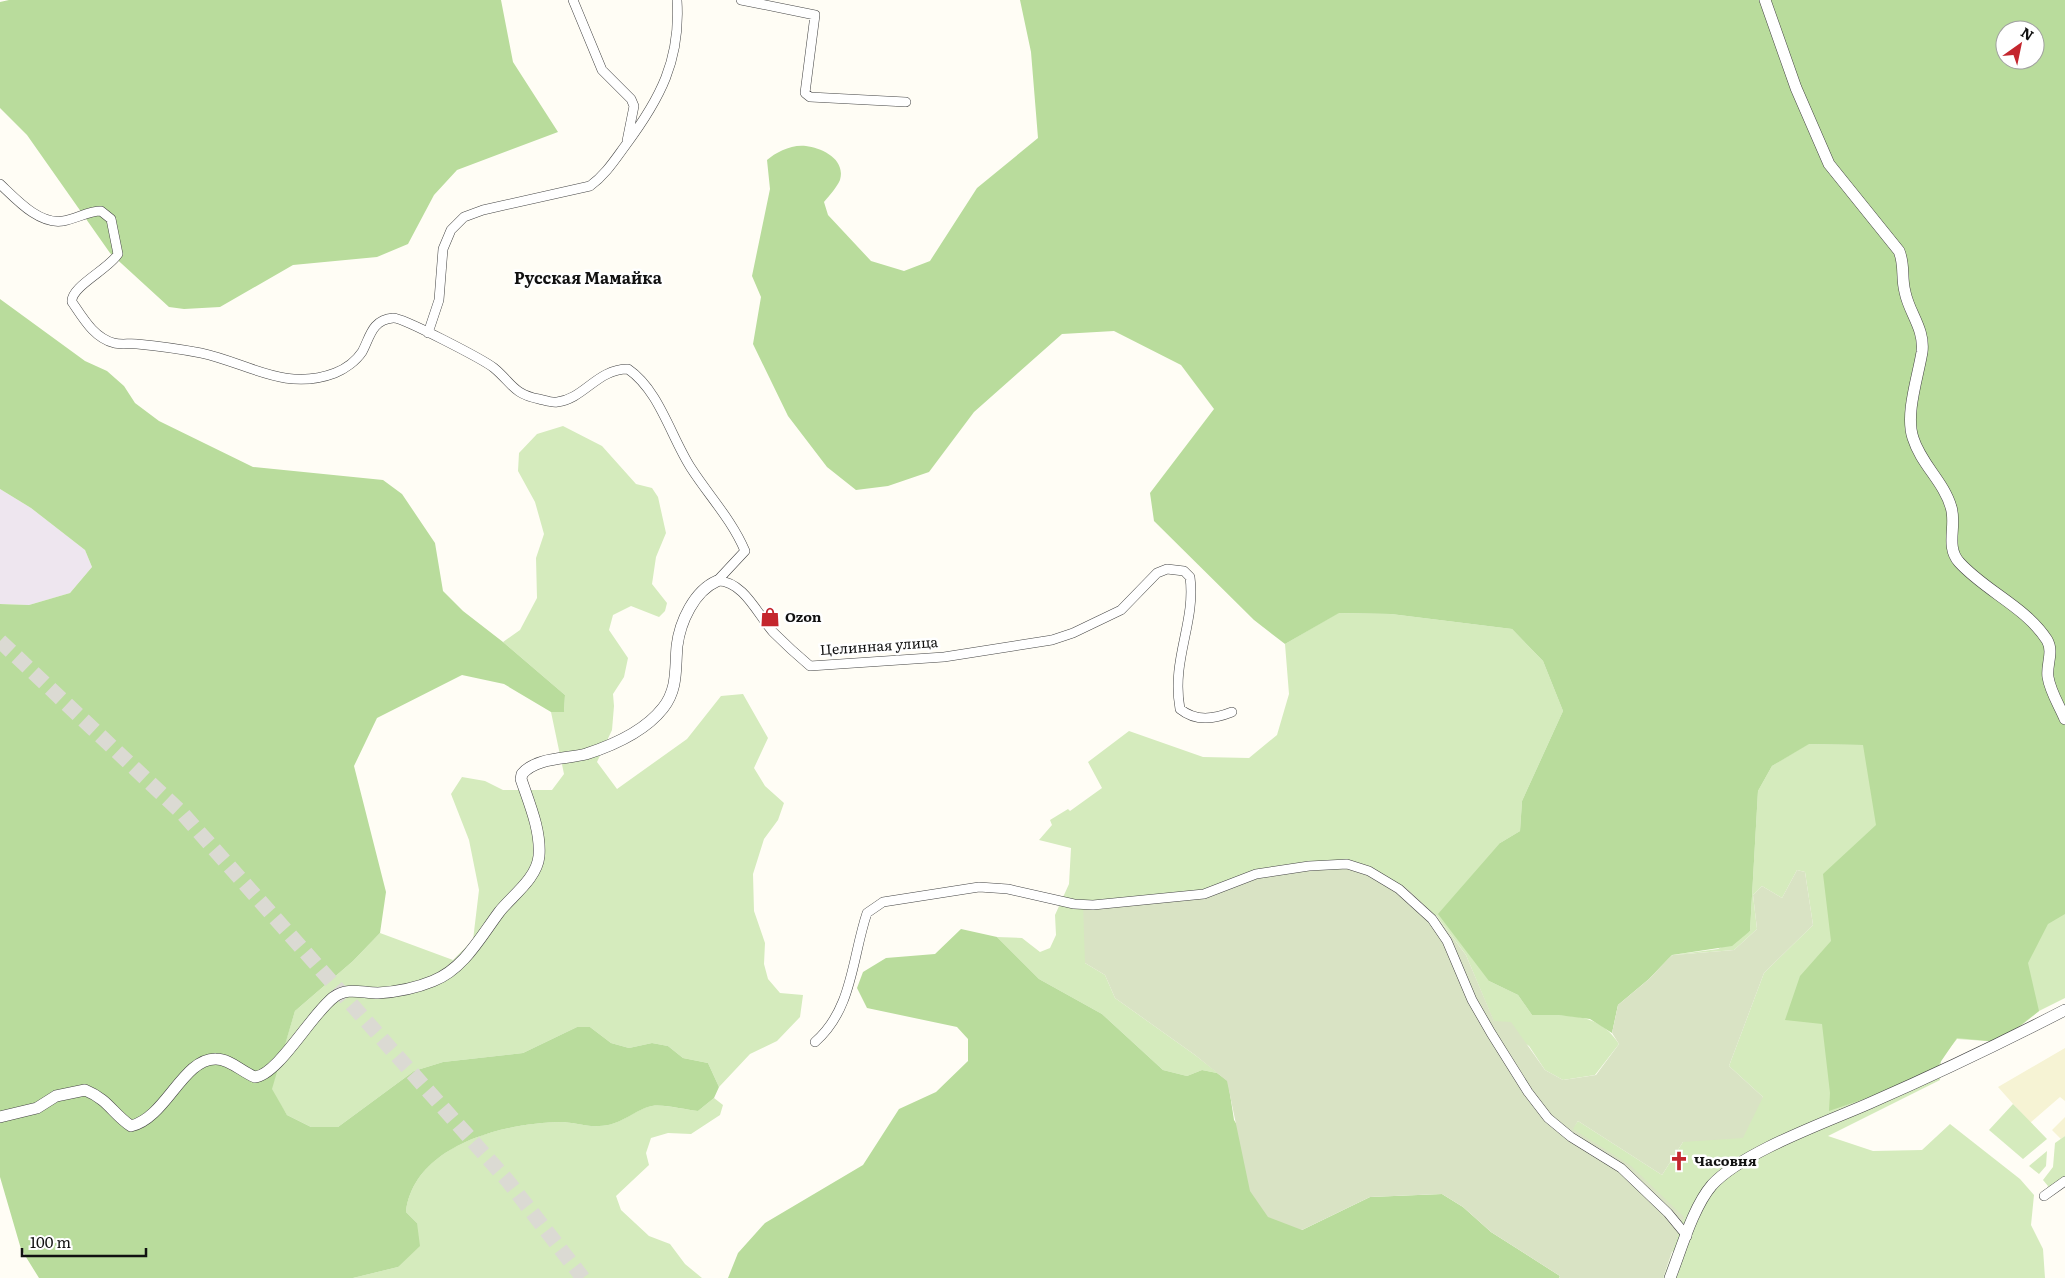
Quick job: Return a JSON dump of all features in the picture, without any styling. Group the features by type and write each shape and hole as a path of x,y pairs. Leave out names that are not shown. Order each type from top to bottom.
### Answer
{"street":[{"path":"573,0 602,70 631,99 634,106 627,144"},
{"path":"428,333 438,300 444,249 451,230 464,216 590,186 603,176 627,144 650,113 666,82 678,26 677,0"},
{"path":"741,0 754,1 815,15 805,93 810,97 906,102"},
{"path":"1765,0 1796,88 1828,164 1899,251 1904,263 1905,292 1922,334 1922,352 1912,401 1912,437 1929,469 1946,492 1952,510 1951,533 1955,557 2033,624 2048,641 2050,654 2047,675 2065,719"},
{"path":"0,184 24,207 44,218 61,221 94,211 101,211 111,219 118,254 103,270 75,291 72,302 94,333 114,343 138,344 199,353 229,360 259,373 283,379 311,380 346,368 362,352 369,333 378,324 393,318 408,321 493,367 520,394 537,399 556,402 571,398 603,375 625,369 633,373 667,421 690,467 738,533 746,551 717,582 710,584 698,595 685,618 677,645 674,690 663,708 643,727 618,742 586,754 539,764 522,774 521,779 538,837 539,858 532,876 500,911 462,961 444,976 433,981 393,991 375,993 354,991 335,996 326,1004 279,1060 266,1072 254,1077 217,1059 206,1060 195,1067 154,1115 144,1123 132,1126 120,1118 110,1105 85,1090 56,1096 37,1108 0,1117"},
{"name":"Целинная улица","path":"717,582 724,581 740,590 771,630 810,666 944,657 1052,640 1088,627 1121,610 1157,573 1167,569 1184,572 1190,577 1190,610 1177,671 1177,693 1180,709 1187,714 1201,719 1219,717 1232,712"},
{"path":"815,1042 837,1016 847,994 867,913 884,902 979,887 1008,890 1074,904 1093,905 1204,894 1256,874 1326,864 1347,864 1369,871 1399,890 1432,919 1447,941 1472,1000 1487,1026 1528,1092 1548,1118 1572,1137 1620,1168 1668,1213 1687,1236"},
{"path":"1670,1278 1699,1207 1711,1186 1729,1168 1791,1137 1934,1074 2065,1010"},
{"path":"2044,1196 2065,1181"}],"shaded area":[{"path":"0,489 31,508 85,550 92,567 70,593 29,605 0,604"},
{"path":"2065,1048 2065,1101 2060,1097 2030,1123 1998,1087"},
{"path":"2065,1117 2065,1136 2061,1139 2052,1130"}],"green space":[{"path":"9,0 501,0 513,62 558,132 457,170 434,195 408,244 377,257 293,265 220,307 184,309 169,307 110,253 27,135 0,108 0,2"},
{"path":"1020,0 2065,0 2065,914 2048,924 2028,963 2039,1011 1999,1042 1957,1038 1931,1076 1829,1111 1830,1093 1822,1024 1785,1020 1800,976 1831,941 1823,874 1876,825 1863,745 1809,744 1772,766 1758,791 1750,931 1732,946 1672,955 1649,979 1618,1005 1612,1033 1590,1019 1558,1015 1532,1015 1518,995 1489,981 1438,914 1500,843 1520,831 1522,801 1563,711 1543,661 1512,629 1391,614 1339,613 1285,644 1254,620 1154,521 1150,493 1214,409 1181,365 1114,331 1062,334 974,412 929,472 888,486 856,490 827,467 788,416 753,344 761,297 752,276 770,189 767,160 775,154 795,146 812,147 831,156 839,166 841,173 839,183 824,202 828,215 871,261 904,271 930,261 977,188 1038,138 1031,52"},
{"path":"0,299 85,361 107,371 124,386 135,403 159,421 253,467 383,480 402,494 435,543 443,591 463,611 565,695 564,712 551,712 504,684 462,675 377,718 354,766 386,892 380,933 353,961 295,1011 272,1089 287,1115 311,1127 338,1127 414,1071 443,1062 523,1053 577,1027 590,1027 611,1043 629,1048 652,1043 668,1046 683,1058 708,1063 719,1087 714,1098 698,1111 669,1106 652,1106 607,1125 589,1126 561,1122 538,1123 489,1133 465,1142 444,1154 426,1170 413,1189 406,1212 417,1223 420,1246 398,1267 353,1278 39,1278 21,1249 0,1177 0,604 29,605 70,593 92,567 85,550 31,508 0,489"},
{"path":"563,426 602,446 636,484 652,488 658,497 666,533 656,557 652,584 667,603 665,611 659,617 631,606 613,615 609,630 628,658 624,677 613,694 612,730 597,762 617,789 687,739 721,696 743,694 768,738 754,768 765,786 784,803 778,820 764,839 753,874 754,911 765,943 764,964 768,979 780,993 803,995 800,1017 777,1041 750,1054 719,1087 708,1063 683,1058 668,1046 652,1043 629,1048 611,1043 590,1027 577,1027 523,1053 443,1062 414,1071 338,1127 311,1127 287,1115 271,1090 295,1011 353,961 380,933 453,960 473,940 479,890 469,840 451,794 462,777 485,781 503,790 552,790 564,774 551,712 564,712 565,695 503,642 520,630 537,598 536,558 544,534 535,502 518,471 519,453 537,434"},
{"path":"1338,613 1391,614 1512,629 1543,661 1563,711 1522,801 1520,831 1500,843 1489,981 1518,995 1532,1015 1569,1016 1592,1021 1602,1026 1619,1044 1595,1075 1563,1080 1545,1070 1529,1046 1494,1022 1466,955 1436,915 1085,963 1105,975 1115,998 1228,1081 1217,1073 1202,1070 1187,1076 1163,1070 1102,1014 1039,979 997,937 1022,938 1040,952 1050,948 1056,935 1055,915 1069,884 1071,848 1039,840 1052,825 1050,820 1068,809 1070,811 1102,788 1088,762 1129,731 1203,757 1249,758 1277,735 1289,694 1285,644"},
{"path":"1808,744 1876,745 2065,761 2065,998 2039,1011 2001,1042 1957,1039 1941,1059 1940,1080 1828,1136 1873,1151 1922,1150 1950,1124 2020,1179 2034,1195 2031,1225 2043,1249 2045,1278 1663,1278 1673,1252 1572,1129 1578,1121 1662,1175 1683,1142 1763,1097 1729,1066 1764,973 1813,925 1805,872 1797,870 1782,898 1762,886 1753,895 1757,929 1734,950 1673,955 1656,972 1672,955 1718,949 1750,931 1758,791 1772,766"},
{"path":"1325,861 1364,864 1407,888 1438,918 1466,955 1494,1021 1511,1022 1545,1070 1563,1080 1596,1075 1619,1044 1612,1033 1618,1005 1649,979 1669,958 1673,955 1734,950 1757,929 1753,895 1762,886 1782,898 1797,870 1805,872 1813,925 1764,973 1729,1066 1763,1097 1743,1138 1683,1142 1662,1175 1578,1121 1573,1129 1630,1165 1684,1217 1663,1278 1559,1278 1560,1276 1491,1232 1463,1207 1442,1194 1370,1197 1302,1230 1268,1217 1250,1191 1227,1081 1195,1055 1115,998 1105,975 1085,963 1083,904 1196,895 1252,871"},
{"path":"961,929 997,937 1039,979 1102,1014 1163,1070 1187,1076 1202,1070 1217,1073 1228,1081 1234,1120 1302,1230 1370,1197 1442,1194 1463,1207 1491,1232 1560,1276 1559,1278 728,1278 738,1253 765,1223 863,1165 899,1109 936,1092 968,1061 968,1039 957,1027 867,1008 857,988 863,972 886,958 935,954"},
{"path":"714,1098 723,1105 720,1115 691,1134 668,1133 651,1138 646,1153 649,1165 616,1196 621,1210 649,1236 670,1244 685,1264 702,1278 353,1278 398,1267 417,1223 406,1212 413,1189 425,1170 443,1154 465,1142 489,1133 538,1123 561,1122 589,1126 607,1125 652,1106 668,1106 698,1111"},
{"path":"2013,1104 2047,1139 2023,1159 1989,1130"},
{"path":"2065,1136 2065,1178 2046,1192 2048,1186 2043,1180 2053,1167 2055,1143"},
{"path":"2047,1151 2046,1166 2039,1174 2029,1166"}],"tunnel":[{"path":"0,641 183,814 507,1180 583,1278"}],"place":[{"name":"Ozon","path":"770,617"},
{"name":"Часовня","path":"1679,1161"}],"district":[{"name":"Русская Мамайка","path":"588,278"}]}
